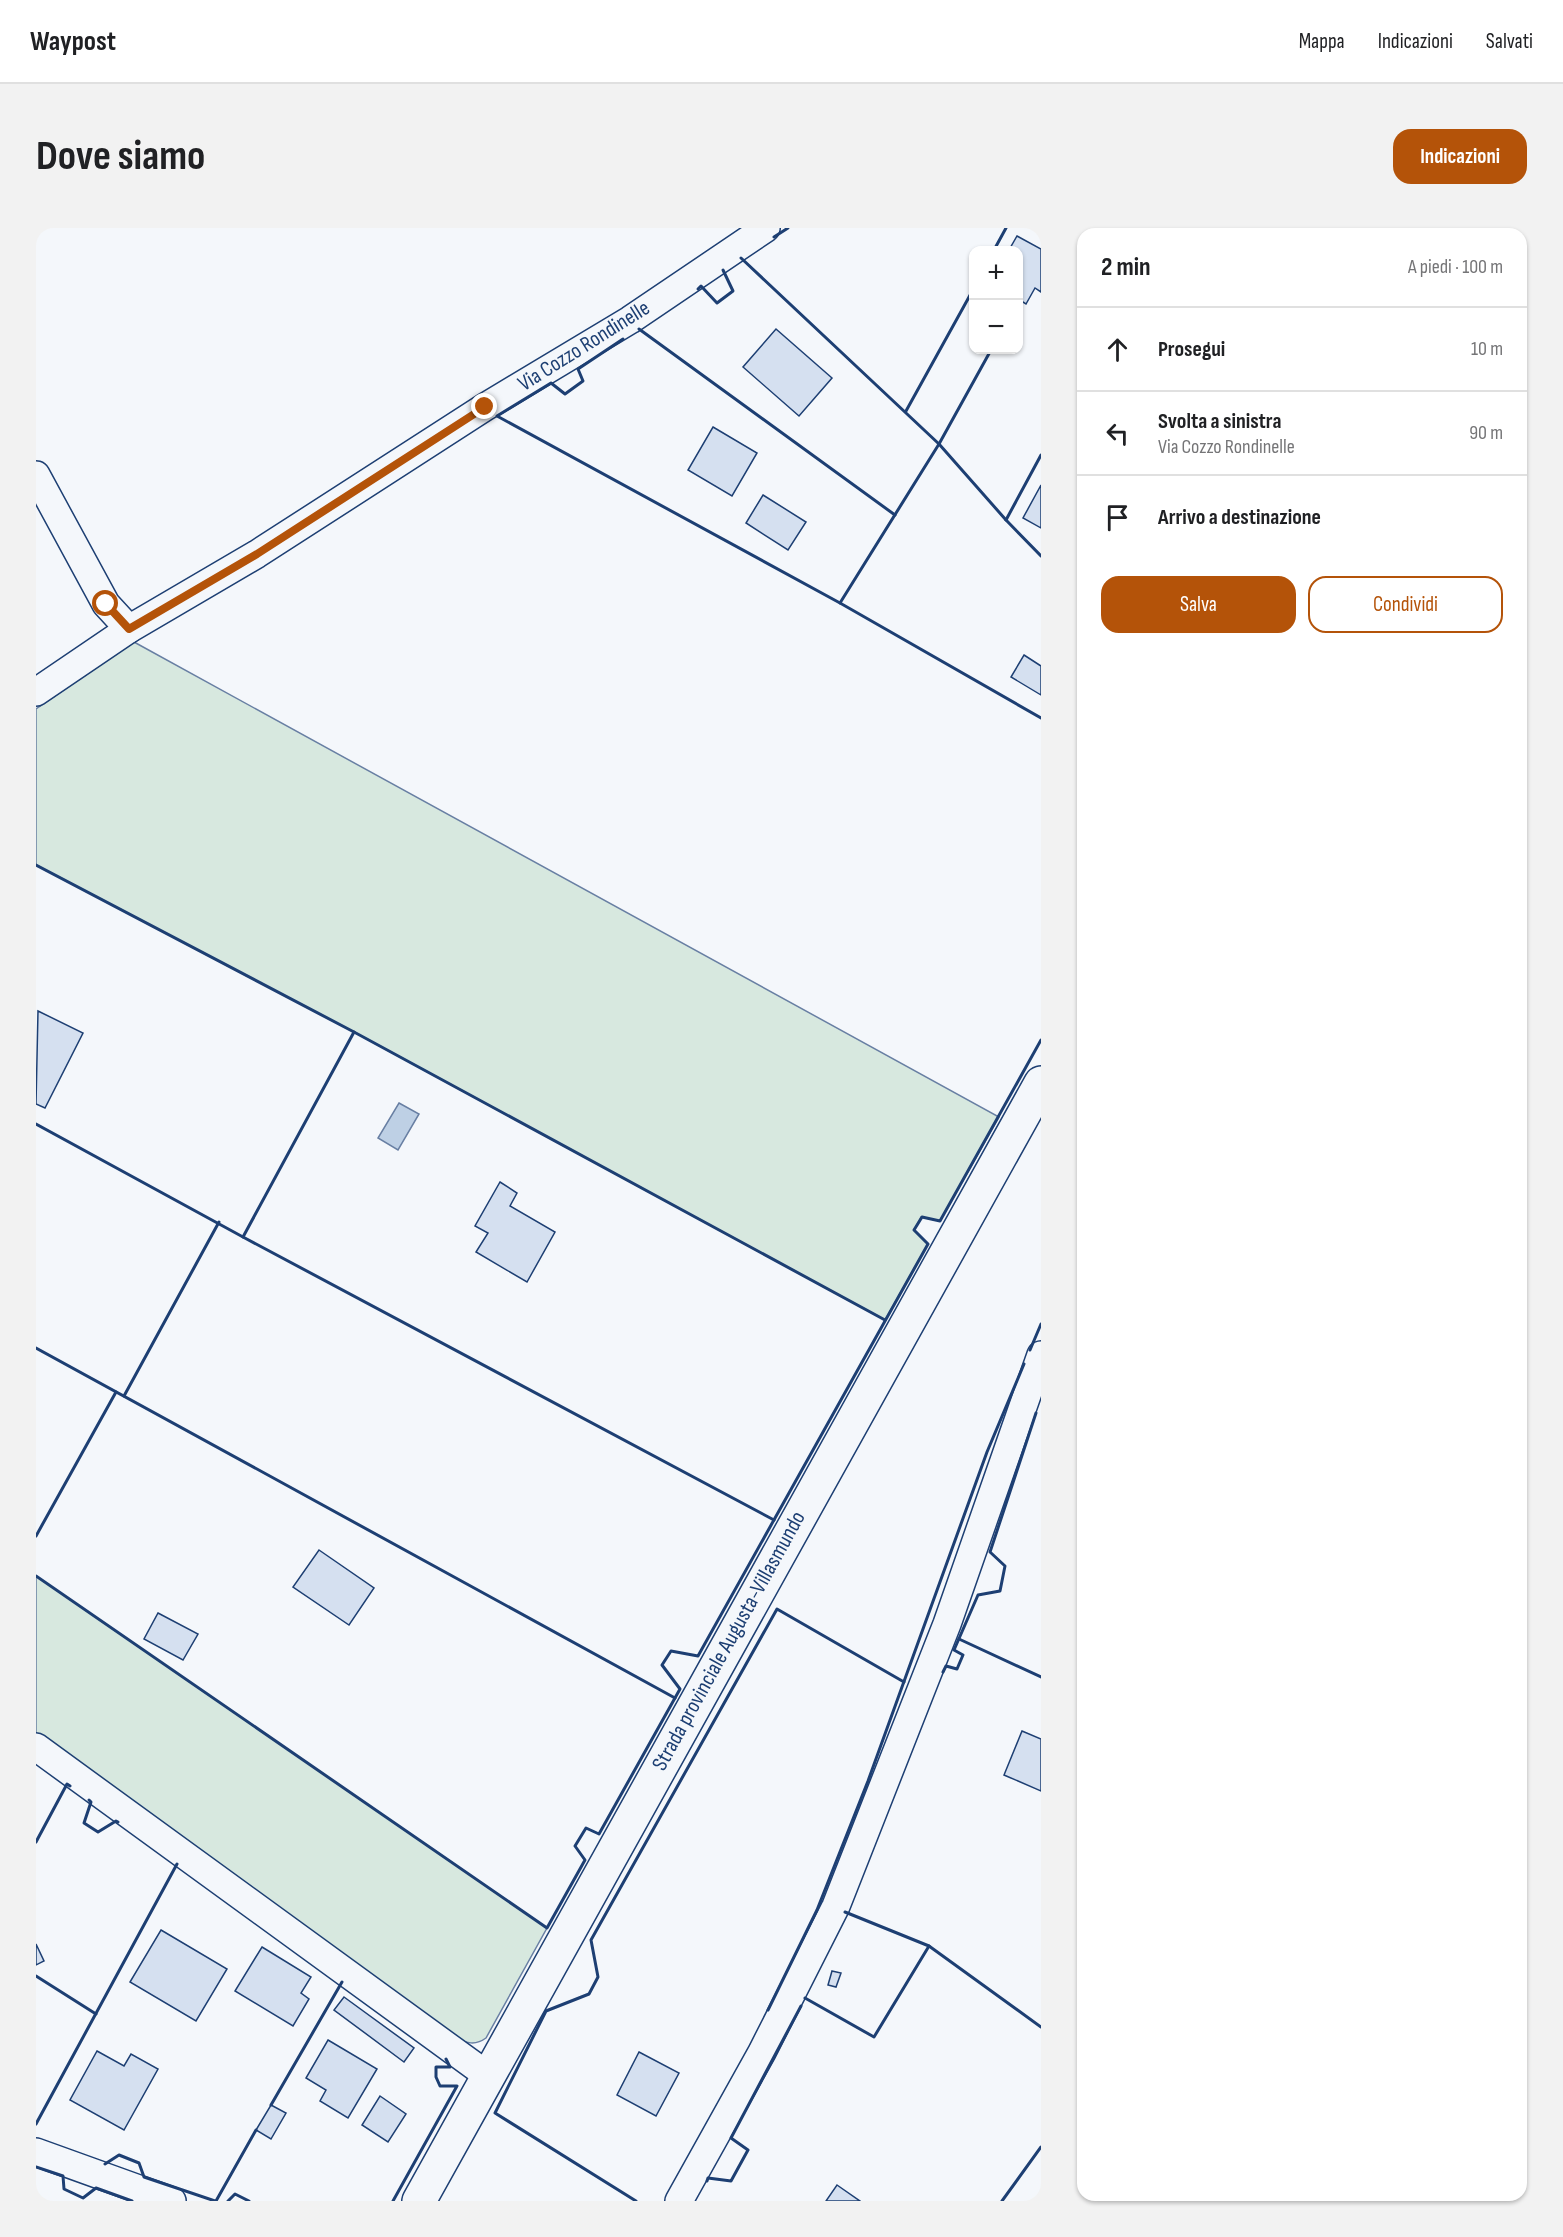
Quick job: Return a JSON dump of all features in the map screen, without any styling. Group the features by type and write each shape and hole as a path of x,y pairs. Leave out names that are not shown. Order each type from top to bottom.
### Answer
{"main road":[{"name":"Strada provinciale Augusta-Villasmundo","path":"419,2201 1041,1083"}],"street":[{"name":"Via Cozzo Rondinelle","path":"36,692 129,629 257,554 485,407 630,320 766,228"},
{"path":"36,475 106,604 129,629"},
{"path":"680,2201 762,2052 836,1905 947,1624 1041,1355"},
{"path":"36,1746 487,2076"},
{"path":"36,2152 172,2201"}],"shaded area":[{"path":"134,642 999,1117 940,1221 921,1217 914,1230 928,1244 885,1320 354,1032 36,865 36,709"},
{"path":"36,1576 547,1928 486,2038 471,2043 455,2038 36,1739"}],"water":[{"path":"399,1103 419,1114 398,1150 378,1138"}],"building":[{"path":"1017,236 1041,249 1041,292 1035,288 1026,304 1023,302 1023,246 1011,246"},
{"path":"776,329 832,378 799,416 743,367"},
{"path":"713,427 757,453 732,496 688,470"},
{"path":"1041,485 1041,528 1023,518"},
{"path":"763,495 806,522 788,550 746,523"},
{"path":"1024,655 1041,666 1041,695 1011,677"},
{"path":"38,1011 83,1033 45,1108 36,1104"},
{"path":"500,1182 517,1193 510,1206 555,1232 527,1282 476,1252 488,1233 475,1226"},
{"path":"319,1550 374,1588 349,1625 293,1587"},
{"path":"158,1613 198,1634 183,1660 144,1639"},
{"path":"1022,1731 1041,1739 1041,1791 1004,1775"},
{"path":"161,1930 227,1969 196,2021 130,1982"},
{"path":"36,1944 44,1961 36,1965"},
{"path":"262,1947 311,1977 301,1993 309,1999 293,2026 235,1991"},
{"path":"832,1971 841,1973 836,1987 828,1985"},
{"path":"344,1997 414,2048 404,2062 334,2010"},
{"path":"328,2040 377,2069 348,2118 320,2101 326,2090 306,2078"},
{"path":"97,2051 124,2066 131,2054 158,2069 124,2130 70,2100"},
{"path":"639,2052 679,2073 656,2116 617,2095"},
{"path":"380,2096 406,2114 388,2142 362,2125"},
{"path":"271,2105 286,2113 271,2139 256,2130"},
{"path":"837,2185 860,2201 826,2201"}],"wall":[{"path":"774,237 788,228"},
{"path":"996,246 1006,228"},
{"path":"741,258 939,444 1041,556"},
{"path":"698,289 701,286 717,303 733,291 723,270"},
{"path":"906,411 969,297"},
{"path":"639,329 895,515"},
{"path":"623,339 578,369 583,381 565,394 551,383 497,416 840,603 1041,718"},
{"path":"840,603 939,444 989,354"},
{"path":"1006,520 1041,455"},
{"path":"36,865 354,1032 885,1320"},
{"path":"243,1237 354,1032"},
{"path":"36,1576 547,1928 585,1860 575,1846 586,1828 599,1834 680,1689 662,1665 671,1651 698,1656 928,1244 914,1230 922,1217 940,1221 1041,1040"},
{"path":"36,1124 774,1520"},
{"path":"124,1396 219,1222"},
{"path":"1030,1350 1041,1324"},
{"path":"36,1348 675,1698"},
{"path":"768,2010 817,1910 868,1781 987,1452 1024,1364"},
{"path":"36,1536 116,1392"},
{"path":"943,1672 946,1666 957,1669 963,1655 954,1650 978,1595 1000,1591 1005,1566 990,1552 1036,1413"},
{"path":"636,2201 495,2113 546,2011 589,1994 598,1977 591,1940 777,1609 904,1682"},
{"path":"959,1639 1041,1677"},
{"path":"36,1842 67,1784 70,1786"},
{"path":"89,1800 91,1802 84,1823 98,1832 118,1822"},
{"path":"36,2124 177,1864"},
{"path":"845,1912 929,1946 1041,2027"},
{"path":"805,1998 874,2037 929,1946"},
{"path":"36,1976 96,2014"},
{"path":"271,2105 342,1982"},
{"path":"707,2181 708,2178 731,2181 748,2150 731,2138 801,2006"},
{"path":"393,2201 457,2086 440,2086 436,2077 436,2067 450,2067 446,2059"},
{"path":"216,2201 256,2130"},
{"path":"1002,2201 1041,2147"},
{"path":"105,2164 119,2155 139,2163 144,2177 215,2201"},
{"path":"36,2167 63,2176 64,2189 83,2198 96,2188 132,2201"},
{"path":"228,2201 235,2194 249,2201"}],"route":[{"path":"106,604 129,629 257,554 485,407"}]}
